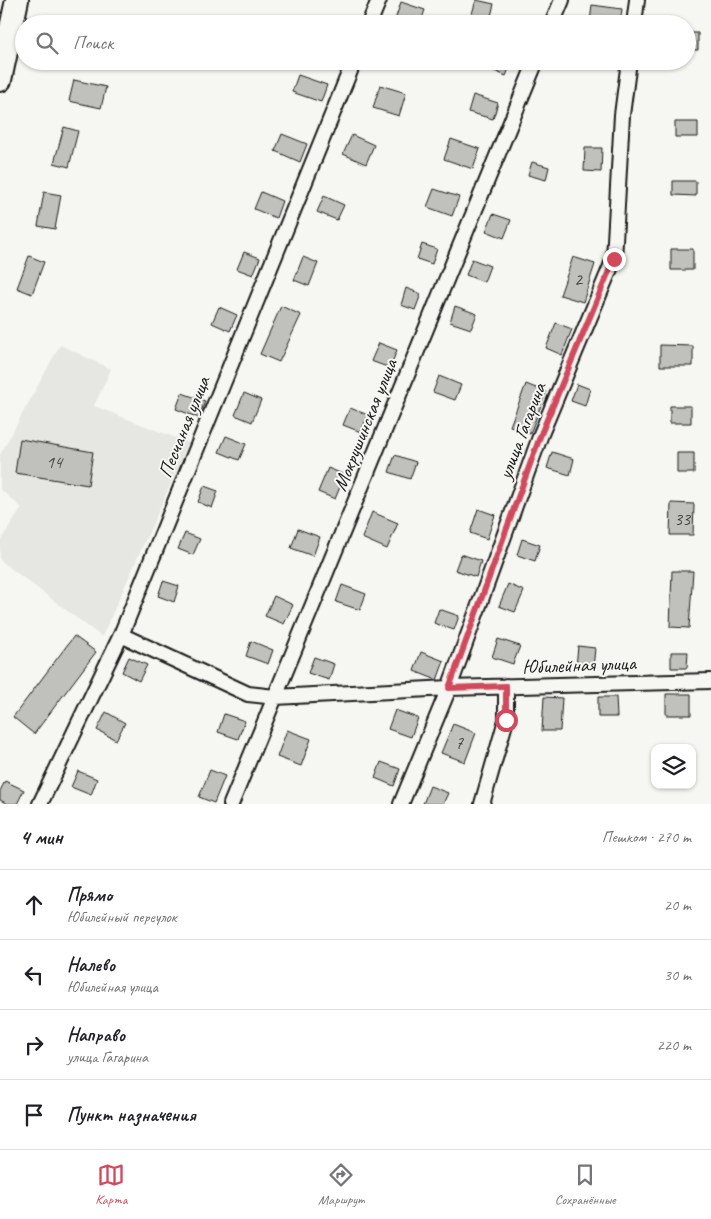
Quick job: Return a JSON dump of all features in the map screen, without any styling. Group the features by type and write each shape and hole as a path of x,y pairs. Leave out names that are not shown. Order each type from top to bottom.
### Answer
{"main road":[{"path":"0,80 17,0"}],"street":[{"path":"373,15 379,0"},
{"path":"556,15 562,0"},
{"path":"635,15 637,0"},
{"name":"Песчаная улица","path":"40,804 121,635 350,70"},
{"name":"Мокрушинская улица","path":"232,804 532,70"},
{"name":"улица Гагарина","path":"401,804 449,688 541,434 614,259 622,115 628,70"},
{"name":"Юбилейная улица","path":"121,635 248,694 275,698 449,688 711,681"},
{"path":"482,804 506,720 506,686"}],"shaded area":[{"path":"60,345 111,369 94,406 189,443 102,637 0,560 0,541 22,508 0,489 0,455"}],"building":[{"path":"476,0 494,4 491,15 472,15"},
{"path":"401,2 425,10 423,15 397,15"},
{"path":"592,5 622,9 621,15 591,15"},
{"path":"696,33 698,33 698,50 696,50"},
{"path":"492,70 508,70 506,76"},
{"path":"298,75 327,85 321,102 292,92"},
{"path":"74,80 106,87 101,108 69,101"},
{"path":"380,85 406,93 399,116 373,108"},
{"path":"473,95 498,103 493,119 468,112"},
{"path":"675,122 698,122 698,137 675,137"},
{"path":"64,127 78,131 69,167 54,163"},
{"path":"282,134 307,144 300,162 275,151"},
{"path":"352,135 374,145 366,164 343,154"},
{"path":"451,139 480,149 473,169 444,159"},
{"path":"585,148 602,148 601,172 584,171"},
{"path":"532,162 549,167 546,180 528,175"},
{"path":"673,181 696,181 696,196 673,195"},
{"path":"434,189 459,197 452,216 427,207"},
{"path":"44,192 61,195 55,229 38,226"},
{"path":"261,192 282,201 276,218 254,209"},
{"path":"324,196 344,205 337,220 317,212"},
{"path":"493,214 511,220 504,238 486,231"},
{"path":"422,244 437,249 432,264 417,259"},
{"path":"671,249 693,249 693,270 671,270"},
{"path":"244,252 260,258 253,275 237,269"},
{"path":"29,256 44,262 32,294 17,288"},
{"path":"303,257 318,263 309,286 294,280"},
{"path":"573,257 595,264 583,302 560,295"},
{"path":"472,259 490,266 484,282 466,275"},
{"path":"406,288 421,294 415,310 401,305"},
{"path":"281,306 301,315 279,362 260,354"},
{"path":"455,306 477,314 471,329 450,322"},
{"path":"219,307 237,315 230,331 212,323"},
{"path":"556,323 572,329 562,355 546,348"},
{"path":"379,343 397,350 390,368 371,361"},
{"path":"660,345 693,346 693,366 660,366"},
{"path":"439,376 461,385 455,400 433,392"},
{"path":"526,384 546,392 530,434 510,426"},
{"path":"577,384 590,389 585,406 571,401"},
{"path":"182,393 205,401 199,418 176,409"},
{"path":"244,393 261,400 252,422 235,415"},
{"path":"670,406 691,406 691,423 670,423"},
{"path":"350,408 368,415 361,432 343,425"},
{"path":"226,436 246,444 239,460 219,452"},
{"path":"20,439 93,452 88,485 15,473"},
{"path":"552,452 574,459 570,475 547,468"},
{"path":"677,453 694,453 694,473 677,473"},
{"path":"395,455 416,462 410,479 389,472"},
{"path":"328,468 345,475 335,499 318,492"},
{"path":"204,486 218,491 212,508 198,502"},
{"path":"671,503 694,504 693,535 670,535"},
{"path":"478,509 495,515 487,539 470,533"},
{"path":"372,512 398,523 387,549 362,538"},
{"path":"298,529 320,537 313,556 291,548"},
{"path":"185,533 200,539 193,555 178,549"},
{"path":"522,539 540,545 535,561 517,555"},
{"path":"461,554 481,561 476,577 455,570"},
{"path":"672,571 693,571 689,628 670,627"},
{"path":"163,581 179,586 174,602 158,596"},
{"path":"508,584 524,591 515,612 499,606"},
{"path":"342,585 366,594 360,610 336,602"},
{"path":"274,596 293,605 284,624 265,616"},
{"path":"439,609 459,616 454,630 434,623"},
{"path":"74,636 96,652 34,734 13,717"},
{"path":"498,639 520,646 513,664 492,657"},
{"path":"251,641 273,650 268,664 246,656"},
{"path":"578,646 595,648 593,668 576,667"},
{"path":"421,652 444,661 437,680 414,671"},
{"path":"671,652 688,652 687,668 671,668"},
{"path":"129,657 147,665 139,681 122,672"},
{"path":"314,657 334,664 329,680 308,673"},
{"path":"666,694 691,694 691,715 666,715"},
{"path":"544,697 562,698 560,731 542,731"},
{"path":"598,697 616,697 617,717 598,717"},
{"path":"395,710 418,718 411,737 388,729"},
{"path":"106,712 125,723 116,740 97,730"},
{"path":"224,714 245,721 238,739 218,732"},
{"path":"453,724 476,733 465,762 441,753"},
{"path":"287,730 311,739 301,766 277,757"},
{"path":"381,762 400,769 394,786 375,778"},
{"path":"210,770 225,776 214,803 199,797"},
{"path":"78,771 97,779 91,795 71,787"},
{"path":"5,781 24,790 17,804 8,804 0,800 0,791"},
{"path":"430,786 448,793 443,804 423,804"}],"route":[{"path":"506,720 506,686 449,688 541,434 614,259"}]}
